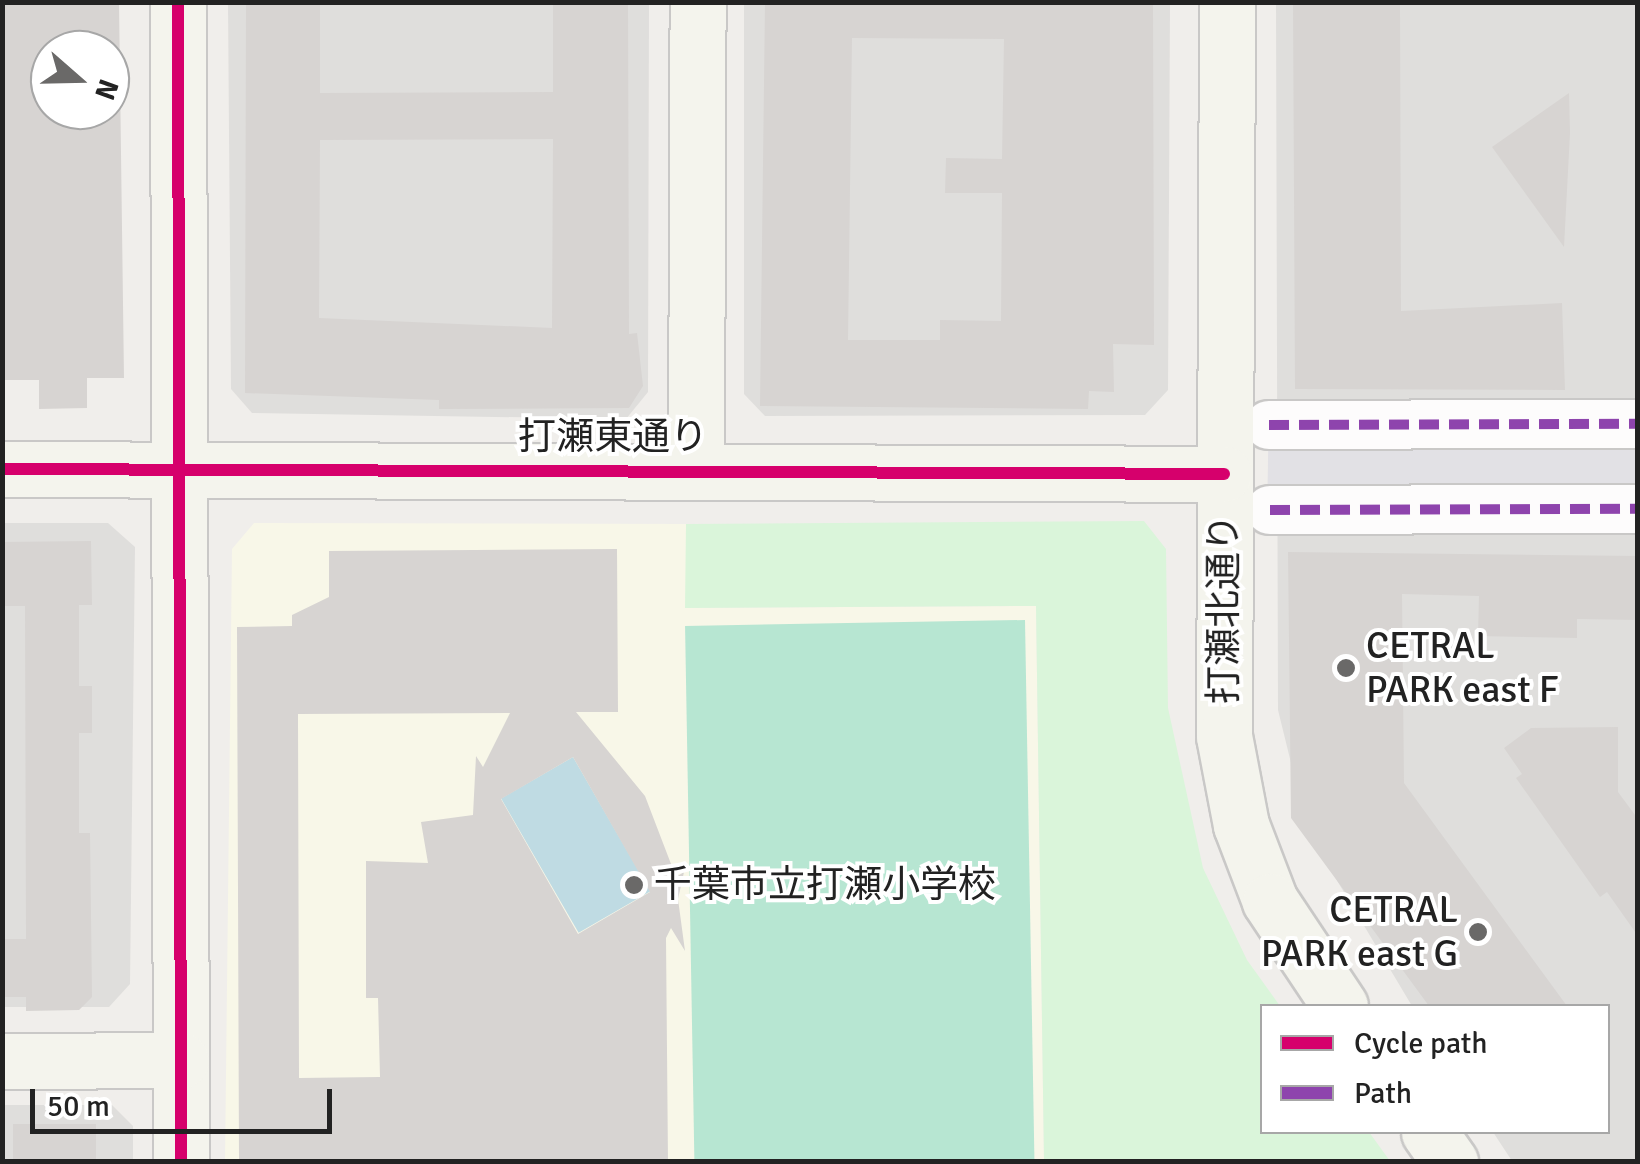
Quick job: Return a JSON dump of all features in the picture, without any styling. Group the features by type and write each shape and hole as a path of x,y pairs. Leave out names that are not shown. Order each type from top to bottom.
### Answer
{"street":[{"path":"178,2 181,1162"},
{"path":"696,467 698,2"},
{"name":"打瀬北通り","path":"1227,2 1224,736 1241,824 1270,900 1339,1004"},
{"path":"1269,425 1638,424"},
{"name":"打瀬東通り","path":"2,469 696,467 1224,474"},
{"path":"1270,510 1638,508"},
{"path":"2,1062 181,1060"},
{"path":"1430,1134 1450,1162"}],"shaded area":[{"path":"228,3 649,3 648,392 626,419 252,413 231,389"},
{"path":"744,3 1170,3 1168,390 1145,415 765,416 744,394"},
{"path":"1276,3 1637,3 1637,1161 1512,1161 1494,1134 1610,1134 1610,1004 1411,1004 1308,832 1278,710"},
{"path":"1269,403 1637,409 1635,525 1267,519"},
{"path":"2,523 108,523 135,547 130,984 109,1007 3,1007"},
{"name":"千葉市立打瀬小学校","path":"254,523 686,524 686,608 1036,606 1044,1161 225,1162 232,549"},
{"path":"3,1105 112,1105 133,1126 133,1161 3,1162"}],"green space":[{"path":"1144,521 1166,549 1168,708 1203,868 1247,960 1279,1004 1260,1004 1260,1134 1370,1134 1390,1161 1044,1161 1036,606 685,608 686,524"},
{"path":"1025,620 1034,1161 694,1162 685,626"}],"water":[{"path":"573,757 650,891 579,933 501,798"}],"building":[{"path":"2,2 119,2 119,30 30,30 30,130 121,130 124,378 87,378 87,408 39,409 39,380 2,380"},
{"path":"246,2 320,2 320,93 553,92 553,2 628,2 629,334 637,333 643,386 629,408 439,409 439,400 245,393","holes":["553,139 552,328 319,318 320,140"]},
{"path":"765,2 1153,2 1154,345 1113,344 1114,392 1089,391 1088,409 760,406","holes":["852,38 1004,39 1002,159 946,158 945,193 1002,193 1001,321 940,320 940,340 848,340"]},
{"path":"1293,2 1400,2 1401,311 1562,303 1565,390 1295,389"},
{"path":"1569,93 1570,133 1564,247 1492,147"},
{"path":"91,541 92,605 79,605 79,686 92,686 92,733 79,733 79,833 90,833 92,997 79,1010 26,1011 26,997 2,997 2,939 26,939 25,606 2,606 2,542"},
{"path":"617,549 618,712 576,712 645,796 676,877 684,872 678,899 685,951 671,928 666,938 668,1162 239,1162 237,627 292,626 292,615 329,597 329,551","holes":["510,713 483,767 476,756 473,815 421,822 428,863 366,861 366,998 378,998 380,1077 299,1078 298,714","573,757 650,892 578,934 501,799"]},
{"name":"CETRAL PARK east F","path":"1288,552 1638,556 1638,620 1577,619 1577,638 1478,636 1479,596 1402,594 1404,783 1566,1004 1428,1004 1291,818"},
{"path":"1618,727 1618,792 1638,819 1638,936 1607,892 1600,897 1516,778 1522,774 1504,748 1531,728"},
{"path":"13,1124 96,1124 96,1162 13,1162"}],"marked path":[{"path":"1269,425 1638,424"},
{"path":"1270,510 1638,509"}],"cycle path":[{"path":"178,2 181,1162"},
{"path":"2,469 1224,474"}],"place":[{"name":"CETRAL PARK east F","path":"1346,668"},
{"name":"千葉市立打瀬小学校","path":"634,885"},
{"name":"CETRAL PARK east G","path":"1478,932"}]}
